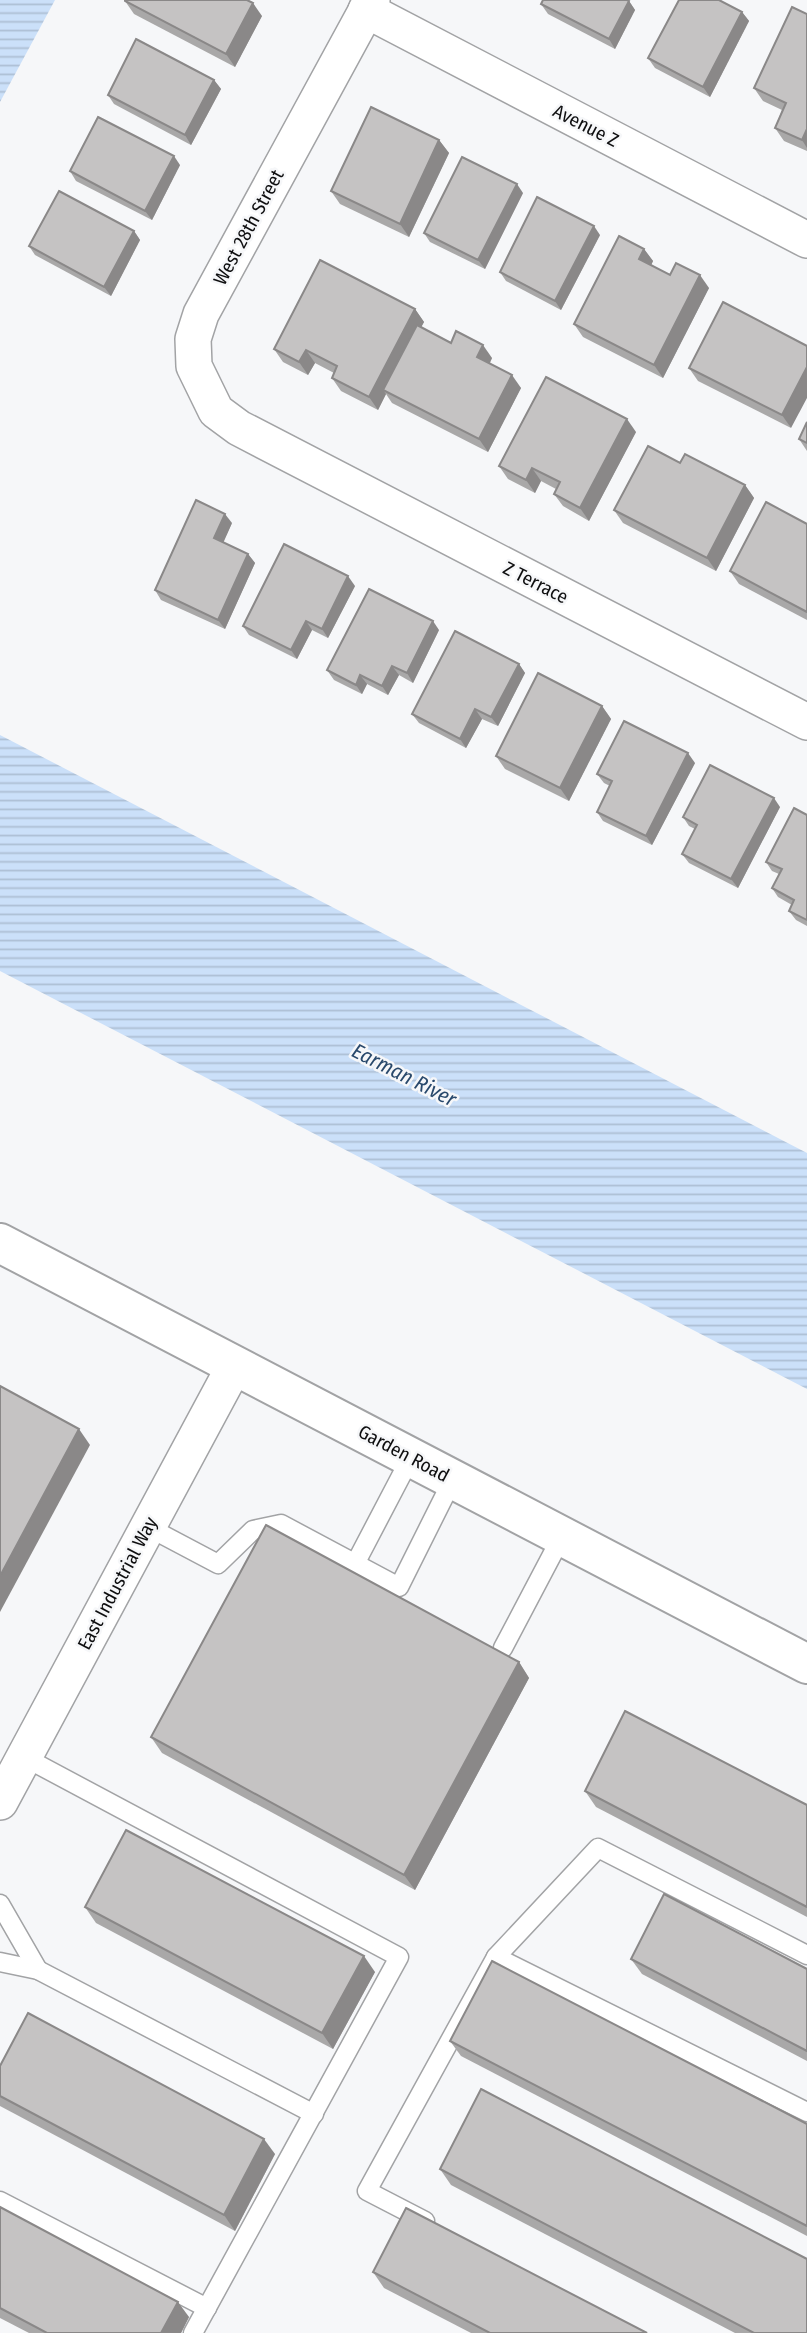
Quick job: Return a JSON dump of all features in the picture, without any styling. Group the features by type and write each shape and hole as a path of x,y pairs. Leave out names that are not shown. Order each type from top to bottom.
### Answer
{"street":[{"name":"Avenue Z","path":"369,5 807,240"},
{"name":"West 28th Street","path":"264,441 239,428 216,411 194,366 193,339 201,314 369,5"},
{"name":"Z Terrace","path":"264,441 807,722"},
{"name":"Garden Road","path":"0,1243 807,1664"},
{"name":"East Industrial Way","path":"0,1802 235,1365"}],"lane":[{"path":"355,1564 411,1457"},
{"path":"148,1527 218,1564 253,1530 281,1524 399,1587 453,1479"},
{"path":"503,1648 562,1536"},
{"path":"24,1757 399,1957 193,2333"},
{"path":"439,2228 367,2191 496,1956 598,1848 807,1955"},
{"path":"0,1904 38,1969"},
{"path":"496,1956 807,2112"},
{"path":"0,1962 38,1969 314,2114"},
{"path":"0,2201 207,2308"}],"water":[{"path":"0,0 55,0 0,102"},
{"name":"Earman River","path":"0,735 807,1153 807,1389 0,971"}],"building":[{"path":"125,0 247,0 253,3 226,54"},
{"path":"543,0 629,1 609,39 541,4"},
{"path":"679,0 719,0 742,12 703,87 648,58"},
{"path":"792,7 807,14 807,129 802,140 775,128 786,103 754,88"},
{"path":"136,39 214,80 185,135 108,95"},
{"path":"371,107 439,140 400,224 331,191"},
{"path":"98,117 174,156 145,211 70,171"},
{"path":"462,157 517,184 478,260 424,233"},
{"path":"59,191 134,231 104,287 29,246"},
{"path":"537,197 594,226 555,301 500,272"},
{"path":"619,236 644,249 639,259 670,275 676,263 700,275 654,365 574,324"},
{"path":"320,260 415,309 369,397 332,378 337,366 306,350 299,362 274,349"},
{"path":"723,302 807,346 807,367 782,415 689,368"},
{"path":"417,325 451,343 456,331 483,345 477,357 512,375 479,439 383,390"},
{"path":"546,377 627,419 580,508 554,494 560,482 532,468 526,480 499,466"},
{"path":"807,422 807,443 799,439"},
{"path":"648,446 680,463 685,454 745,485 707,558 614,510"},
{"path":"196,500 225,514 214,538 248,554 218,620 155,590"},
{"path":"766,502 807,524 807,612 730,571"},
{"path":"284,544 348,576 322,629 306,621 291,650 243,626"},
{"path":"369,589 433,621 407,673 392,666 382,686 360,675 356,685 327,670"},
{"path":"455,631 519,664 491,717 475,709 460,739 412,714"},
{"path":"538,673 602,706 560,788 496,756"},
{"path":"624,721 688,753 646,836 597,812 612,781 597,774"},
{"path":"710,765 774,798 731,879 682,854 697,825 683,817"},
{"path":"794,808 807,815 807,920 789,911 794,900 772,888 782,869 766,862"},
{"path":"0,1386 79,1429 0,1576"},
{"path":"266,1525 519,1662 404,1875 151,1737"},
{"path":"625,1711 807,1805 807,1907 585,1791"},
{"path":"126,1830 364,1956 322,2033 85,1907"},
{"path":"664,1894 807,1969 807,2051 631,1959"},
{"path":"492,1961 807,2124 807,2226 450,2041"},
{"path":"28,2013 264,2139 224,2215 0,2096 0,2066"},
{"path":"481,2089 807,2259 807,2333 754,2333 440,2169"},
{"path":"0,2207 178,2302 161,2333 47,2333 0,2308"},
{"path":"406,2208 647,2333 490,2333 373,2272"}]}
